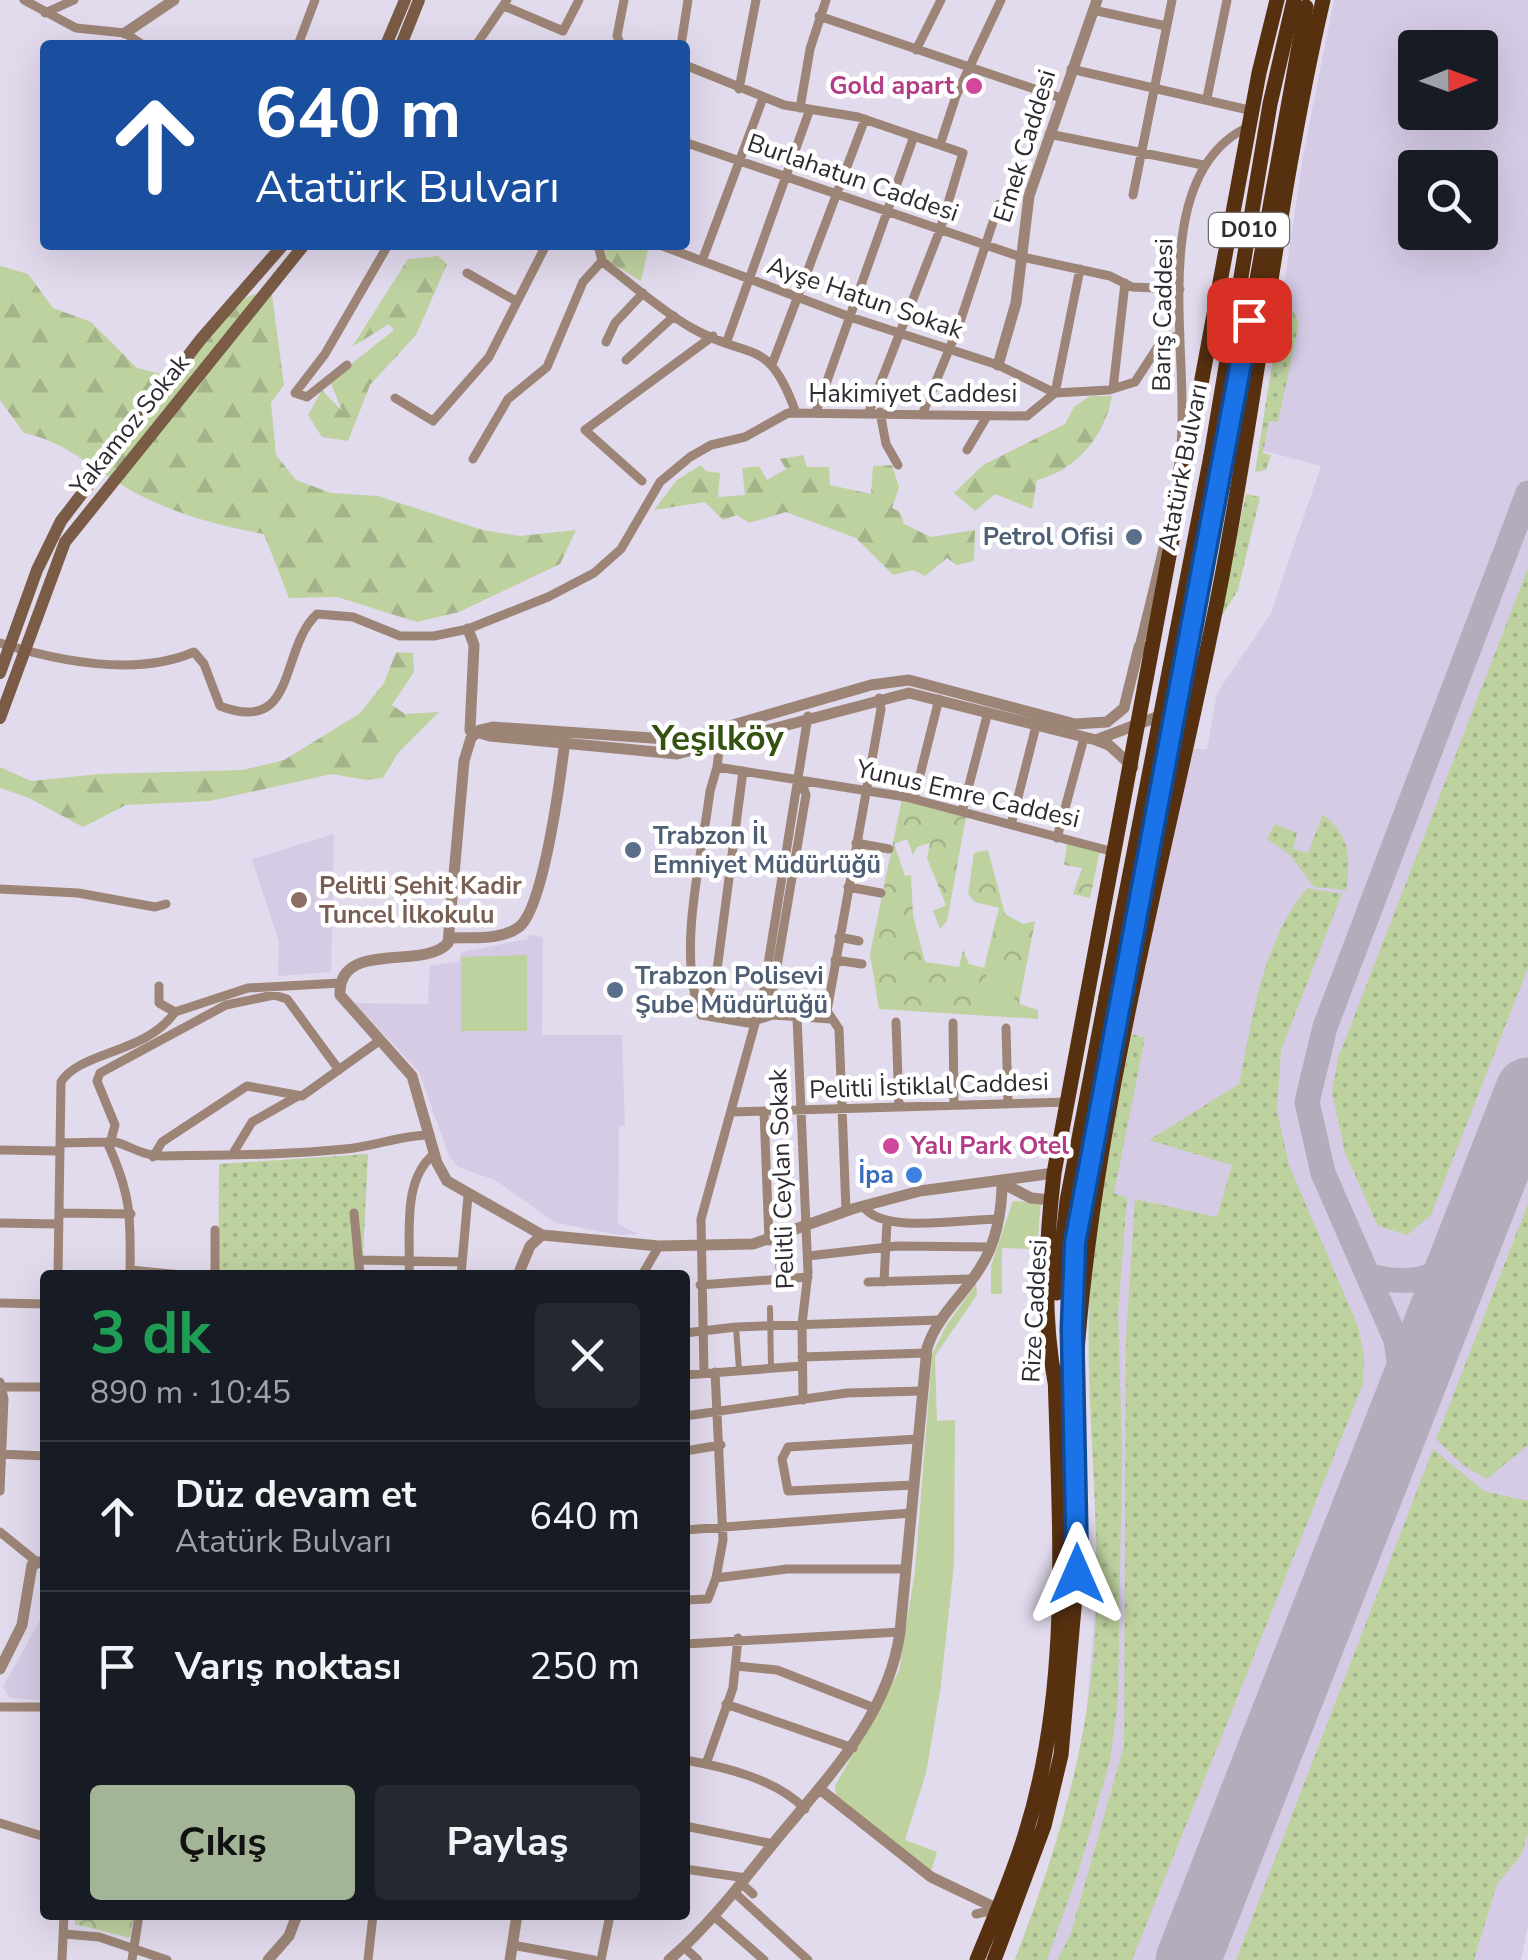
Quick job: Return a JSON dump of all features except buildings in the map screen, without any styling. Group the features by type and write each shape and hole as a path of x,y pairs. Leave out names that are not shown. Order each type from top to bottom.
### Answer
{"highway":[{"path":"1076,1366 1081,1290 1108,1130 1207,651 1323,0"},
{"path":"1056,1382 1048,1346 1054,1173 1141,725 1147,653 1251,118 1296,2"},
{"name":"Atatürk Bulvarı","path":"1176,661 1270,104 1296,2"},
{"name":"Rize Caddesi","path":"994,1960 1044,1826 1061,1755 1077,1574 1076,1366 1072,1329 1075,1243 1113,998 1176,661"},
{"path":"1145,700 1163,714"},
{"name":"Rize Caddesi","path":"977,1960 1027,1830 1054,1688 1059,1589 1054,1324 1066,1201 1113,998"}],"main road":[{"path":"388,40 405,0"},
{"path":"404,40 419,0"},
{"name":"Yakamoz Sokak","path":"0,673 5,645 61,521 202,339 279,250"},
{"name":"Yakamoz Sokak","path":"0,718 65,542 300,250"}],"street":[{"path":"24,0 76,28 125,33 136,40"},
{"path":"45,13 74,0"},
{"path":"125,33 157,6 174,0"},
{"path":"300,40 315,0"},
{"path":"478,40 506,3 563,31 579,0"},
{"path":"619,40 624,0"},
{"path":"682,40 688,0"},
{"path":"738,89 756,0"},
{"path":"727,341 788,177 805,108 819,16 826,0"},
{"path":"916,50 941,0"},
{"path":"940,145 968,68 1001,0"},
{"path":"1133,195 1172,0"},
{"path":"1207,98 1226,0"},
{"path":"1095,5 1166,26"},
{"name":"Emek Caddesi","path":"998,365 1016,303 1018,256 1028,196 1095,5"},
{"path":"819,16 1061,98"},
{"path":"690,68 762,98 865,119 962,153 940,230 899,333 874,412 898,465"},
{"path":"1071,69 1207,98 1251,118"},
{"path":"702,261 762,98"},
{"name":"Barış Caddesi","path":"1147,653 1180,448 1180,290 1187,209 1203,165 1251,118"},
{"path":"773,362 865,119"},
{"path":"1049,134 1203,165"},
{"path":"816,412 914,136"},
{"name":"Burlahatun Caddesi","path":"690,144 1018,256 1142,289 1180,290"},
{"path":"922,415 950,350 999,204"},
{"path":"347,366 307,397 295,393 325,354 385,250"},
{"path":"395,398 432,421 489,358 543,250"},
{"path":"599,250 602,261 674,316 773,362 796,413"},
{"name":"Ayşe Hatun Sokak","path":"673,250 850,316 998,365 1055,393"},
{"path":"473,458 508,399 548,367 584,282 602,261"},
{"path":"1055,393 1080,270"},
{"path":"467,273 516,301"},
{"path":"1125,283 1114,389 1141,377 1159,345 1180,334"},
{"path":"606,342 615,322 642,292"},
{"path":"626,360 674,316"},
{"path":"642,481 584,430 713,336"},
{"name":"Hakimiyet Caddesi","path":"24,652 49,658 145,664 174,661 194,652 204,664 220,706 242,714 256,713 274,702 302,633 317,614 353,617 400,636 468,629 594,573 621,549 660,482 699,450 745,437 782,414 1026,416 1055,393 1114,389"},
{"path":"968,450 986,418"},
{"path":"468,629 474,645 470,730 493,726 677,754 721,736 902,680 1075,724 1107,722 1124,708 1147,653"},
{"path":"5,645 24,652"},
{"path":"1147,653 1176,661 1207,651"},
{"path":"1147,653 1176,661"},
{"path":"721,736 909,692 1109,745 1133,767"},
{"path":"846,1211 839,1029 827,1011 881,709 879,698"},
{"path":"1090,739 1141,725 1196,698"},
{"path":"914,800 938,699"},
{"path":"962,812 988,712"},
{"path":"690,1600 708,1599 716,1578 723,1529 718,1412 702,1330 701,1219 758,1017 801,780 808,716"},
{"path":"1011,826 1036,726"},
{"path":"480,730 470,738 464,761 450,938 439,952 366,962 348,970 340,983 342,1001 416,1084 434,1154 447,1181 542,1235 699,1247 774,1239 846,1211 956,1184 1002,1183 1054,1173"},
{"path":"701,1016 689,972 710,791 718,767 721,736"},
{"path":"450,938 507,934 526,919 557,813 565,738"},
{"path":"1057,838 1090,739"},
{"name":"Yunus Emre Caddesi","path":"718,767 914,800 1114,852"},
{"path":"701,1016 718,970 743,770"},
{"path":"856,843 890,849"},
{"path":"848,886 881,893"},
{"path":"0,889 78,893 156,906 166,904"},
{"path":"839,937 859,941"},
{"path":"835,960 862,964"},
{"path":"58,1270 59,1092 65,1075 164,1029 176,1012 248,988 340,983"},
{"path":"159,986 159,1003 176,1012"},
{"path":"130,1270 131,1214 125,1180 109,1141 116,1125 97,1080 100,1073 226,1005 274,995 287,999 339,1070"},
{"path":"701,1016 729,1022 772,1015 833,1020"},
{"name":"Pelitli Ceylan Sokak","path":"797,1016 808,1256 802,1324 803,1400"},
{"path":"896,1022 898,1107"},
{"path":"952,1023 954,1105"},
{"path":"1006,1028 1008,1104"},
{"path":"232,1155 252,1122 379,1041"},
{"path":"153,1156 162,1142 247,1086 298,1096"},
{"name":"Pelitli İstiklal Caddesi","path":"731,1112 1068,1102"},
{"path":"764,1112 774,1239 780,1268"},
{"path":"0,1150 109,1141 153,1156 232,1155 345,1150 400,1136 430,1135"},
{"path":"409,1270 416,1179 422,1164 434,1154"},
{"path":"1002,1183 1031,1198 1051,1200"},
{"path":"669,1960 715,1917 853,1748 896,1654 926,1354 940,1320 972,1279 990,1247 1002,1183"},
{"path":"461,1270 468,1196"},
{"path":"863,1206 874,1218 887,1222 998,1219"},
{"path":"354,1213 360,1270"},
{"path":"0,1222 131,1214"},
{"path":"884,1282 887,1222"},
{"path":"214,1270 215,1230"},
{"path":"520,1270 530,1246 542,1235"},
{"path":"645,1270 659,1246"},
{"path":"808,1256 886,1249 990,1247"},
{"path":"361,1260 462,1262"},
{"path":"700,1285 808,1277"},
{"path":"868,1282 972,1279"},
{"path":"0,1303 40,1304"},
{"path":"770,1308 771,1368"},
{"path":"690,1333 736,1326 940,1320"},
{"path":"736,1326 739,1370"},
{"path":"690,1375 771,1368 802,1361 926,1354"},
{"path":"0,1491 0,1385 40,1386"},
{"path":"690,1415 847,1393 922,1391"},
{"path":"914,1485 788,1491 782,1459 788,1447 918,1439"},
{"path":"690,1449 721,1446"},
{"path":"1,1454 40,1456"},
{"path":"690,1530 912,1513"},
{"path":"0,1532 40,1560"},
{"path":"0,1669 19,1634 30,1568 40,1562"},
{"path":"716,1578 787,1570 906,1569"},
{"path":"690,1643 900,1632"},
{"path":"706,1764 736,1666 738,1638"},
{"path":"736,1666 776,1670 872,1707"},
{"path":"726,1704 853,1748"},
{"path":"0,1707 40,1707"},
{"path":"690,1761 780,1789 805,1809"},
{"path":"820,1790 945,1886 998,1908"},
{"path":"0,1823 40,1835"},
{"path":"690,1827 774,1844"},
{"path":"690,1870 741,1885 752,1894"},
{"path":"741,1885 808,1960"},
{"path":"976,1914 998,1908"},
{"path":"715,1917 764,1960"},
{"path":"62,1960 64,1920"},
{"path":"133,1954 138,1920"},
{"path":"268,1960 289,1936 295,1920"},
{"path":"368,1960 372,1920"},
{"path":"510,1960 515,1920"},
{"path":"512,1944 598,1960 609,1920"},
{"path":"65,1934 99,1937 133,1954 167,1960"},
{"path":"684,1948 698,1960"}],"shaded area":[{"path":"1334,0 1528,0 1528,1926 1521,1960 1015,1960 1061,1834 1085,1730 1097,1586 1089,1311 1105,1177 1152,924 1189,749 1207,749 1217,693 1271,613 1321,466 1260,450 1303,156"},
{"name":"Pelitli Şehit Kadir Tuncel İlkokulu","path":"334,834 331,972 278,976 279,942 252,859"},
{"path":"528,935 543,937 542,1035 622,1035 625,1126 619,1126 618,1224 638,1234 620,1235 556,1223 495,1180 458,1167 449,1156 419,1072 355,1003 428,1004 430,966 459,961 462,952 527,939"},
{"path":"40,1620 40,1700 10,1698 3,1687"}],"green space":[{"path":"601,250 648,250 641,281 606,260"},
{"path":"438,256 447,264 416,335 370,385 348,441 322,437 308,415 322,390 342,411 330,381 394,330 389,324 352,347 408,259"},
{"path":"0,266 28,274 53,308 91,322 137,368 170,376 245,298 271,288 284,385 271,403 276,455 296,480 331,493 378,496 483,530 520,536 576,530 560,564 459,612 417,622 337,597 289,598 264,534 213,523 163,506 66,449 24,433 0,400"},
{"path":"1293,311 1299,323 1278,422 1269,421 1263,453 1271,455 1266,470 1255,472 1280,313"},
{"path":"1090,396 1112,396 1103,424 1076,459 1037,480 1032,509 995,494 975,511 954,493 983,465 1065,424 1074,407"},
{"path":"803,455 807,467 829,467 830,485 871,494 873,466 892,465 899,487 892,508 900,512 904,524 931,537 975,530 974,561 957,565 947,558 925,576 913,570 893,575 856,538 786,512 749,523 737,515 723,520 705,502 654,510 677,480 701,465 706,471 720,473 718,497 745,495 742,468 759,466 767,480 786,469 780,459"},
{"path":"1246,494 1260,497 1238,590 1218,622"},
{"path":"1528,568 1528,968 1431,1215 1407,1235 1378,1226 1345,1153 1332,1092 1338,1058"},
{"path":"396,652 413,653 414,672 392,705 405,714 439,712 397,754 383,778 366,780 332,774 210,801 126,805 83,827 29,798 0,788 0,767 31,781 99,774 243,770 284,760 359,714 384,683"},
{"path":"902,799 966,817 947,921 940,929 933,911 946,905 927,858 930,843 917,847 913,855 907,839 894,844 905,876 911,875 913,915 925,962 959,967 963,950 969,964 984,968 999,908 975,902 968,894 974,853 988,850 1005,914 1023,924 1035,921 1019,1004 1038,1010 1038,1019 879,1009 870,954"},
{"path":"1323,814 1339,831 1346,848 1346,890 1314,887 1290,855 1267,839 1275,824 1297,833 1293,849 1308,853"},
{"path":"1067,843 1100,850 1090,898 1073,894 1082,868 1064,865"},
{"path":"1307,888 1342,894 1281,1050 1277,1111 1289,1165 1358,1326 1364,1355 1363,1384 1132,1960 1057,1960 1070,1936 1124,1746 1126,1338 1135,1199 1217,1217 1232,1165 1149,1140 1239,1084 1269,956"},
{"path":"527,955 527,1031 461,1031 461,957"},
{"path":"988,963 1019,968 1012,1013 982,1009"},
{"path":"1132,1034 1145,1038 1114,1193 1127,1198 1118,1313 1122,1450 1118,1700 1110,1761 1079,1870 1047,1960 1015,1960 1062,1822 1091,1683 1097,1584 1089,1345 1091,1266 1102,1178"},
{"path":"368,1154 362,1270 218,1270 219,1164"},
{"path":"1013,1201 1041,1202 1036,1260 1029,1249 1002,1248 1002,1294 991,1294 991,1266"},
{"path":"1528,1204 1528,1445 1487,1479 1463,1465 1436,1439"},
{"path":"976,1284 977,1295 935,1356 937,1421 955,1420 954,1565 940,1692 926,1773 905,1840 937,1852 931,1871 836,1797 835,1786 899,1671 915,1571 932,1355 946,1326"},
{"path":"1433,1449 1484,1491 1528,1501 1528,1834 1520,1857 1497,1884 1474,1960 1236,1960"},
{"path":"75,1920 133,1920 130,1938 75,1924"}],"taxiway":[{"path":"1405,1404 1396,1340 1323,1173 1307,1102 1325,1027 1528,493"},
{"path":"1370,1276 1419,1279 1441,1272 1462,1258"}],"runway":[{"path":"1188,1960 1528,1090"}],"place":[{"name":"Gold apart","path":"974,86"},
{"name":"Petrol Ofisi","path":"1134,537"},
{"name":"Trabzon İl Emniyet Müdürlüğü","path":"633,850"},
{"name":"Pelitli Şehit Kadir Tuncel İlkokulu","path":"299,900"},
{"name":"Trabzon Polisevi Şube Müdürlüğü","path":"615,990"},
{"name":"Yalı Park Otel","path":"891,1146"},
{"name":"İpa","path":"914,1175"}],"district":[{"name":"Yeşilköy","path":"718,738"}],"route":[{"path":"1077,1574 1076,1366 1072,1329 1075,1243 1157,802 1198,607 1249,320"}]}
